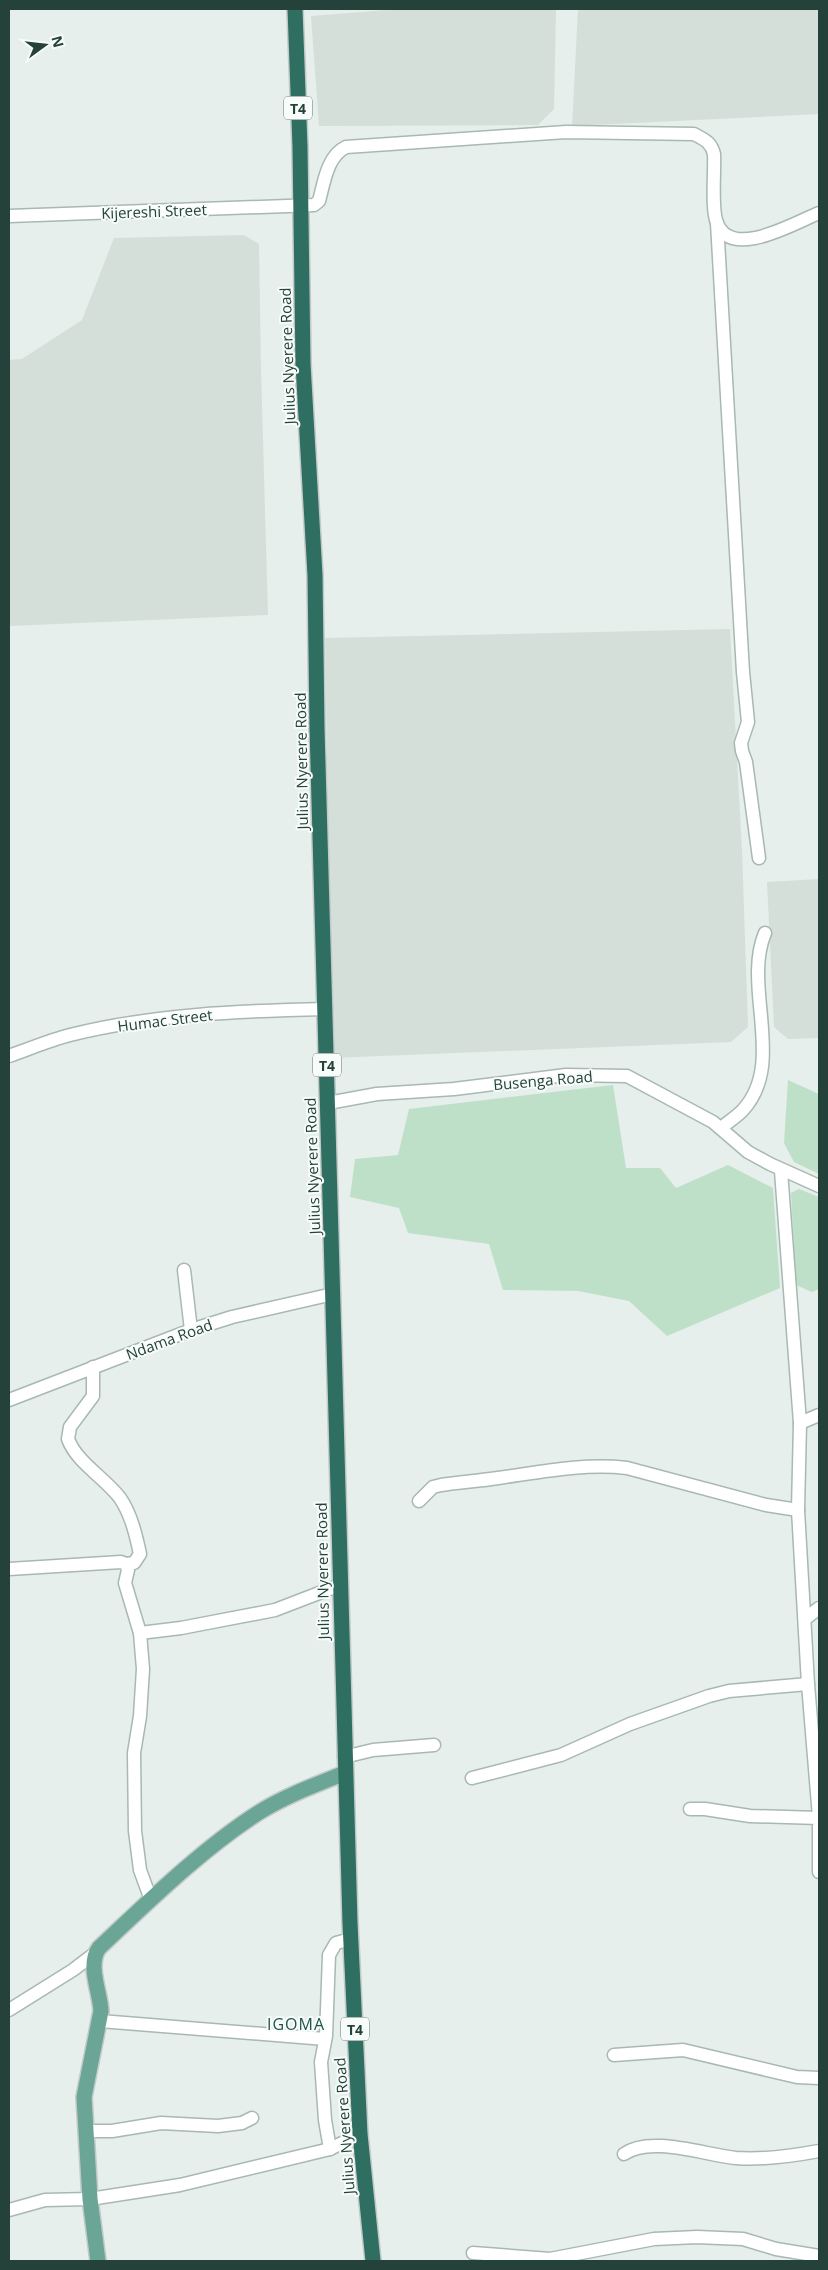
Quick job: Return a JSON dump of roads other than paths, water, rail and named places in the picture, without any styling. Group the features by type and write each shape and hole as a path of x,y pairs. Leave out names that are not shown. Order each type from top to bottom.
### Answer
{"highway":[{"name":"Julius Nyerere Road","path":"295,9 304,364 315,566 317,728 326,1009 344,1773 360,2134 373,2261"}],"main road":[{"path":"98,2261 90,2199 84,2097 100,2021 101,1997 93,1965 94,1954 150,1900 223,1838 258,1813 288,1796 344,1773"}],"street":[{"path":"300,207 314,206 319,201 331,160 336,152 346,148 566,132 694,134 708,141 712,146 714,154 743,672 748,722 741,743 759,858"},
{"name":"Kijereshi Street","path":"9,216 300,207"},
{"path":"717,224 726,235 738,240 755,240 819,212"},
{"path":"721,1128 743,1110 761,1076 763,1058 757,955 765,933"},
{"name":"Humac Street","path":"9,1056 69,1035 156,1018 197,1014 326,1009"},
{"name":"Busenga Road","path":"328,1103 377,1094 454,1089 566,1075 627,1076 721,1128 748,1152 781,1171 819,1186"},
{"path":"690,1809 705,1809 750,1816 819,1817 808,1684 798,1510 800,1423 781,1171"},
{"path":"184,1270 191,1330"},
{"name":"Ndama Road","path":"9,1400 191,1330 232,1317 333,1294"},
{"path":"9,1569 121,1562 126,1564 134,1562 140,1554 129,1514 118,1496 74,1450 68,1439 70,1427 93,1396 93,1367"},
{"path":"800,1423 819,1415"},
{"path":"419,1502 433,1487 441,1485 531,1472 606,1465 627,1468 766,1504 798,1510"},
{"path":"126,1564 128,1570 125,1583 140,1633 143,1669 140,1716 134,1753 135,1831 140,1870 150,1900"},
{"path":"140,1633 181,1628 275,1610 340,1585"},
{"path":"805,1619 819,1608"},
{"path":"472,1778 560,1755 589,1744 630,1724 709,1696 729,1691 808,1684"},
{"path":"344,1757 373,1750 434,1745"},
{"path":"819,1826 819,1872"},
{"path":"330,2149 325,2120 321,2062 325,2040 329,1955 336,1943 351,1939"},
{"path":"9,2008 74,1970 94,1954"},
{"path":"100,2021 325,2040"},
{"path":"614,2055 683,2050 797,2077 819,2078"},
{"path":"85,2132 112,2131 161,2123 218,2126 242,2123 252,2118"},
{"path":"9,2210 45,2200 90,2199 180,2186 330,2149 360,2134"},
{"path":"624,2154 632,2148 639,2146 679,2149 736,2158 781,2156 819,2151"},
{"path":"473,2253 550,2258 568,2257 654,2238 697,2237 744,2239 776,2255 819,2256"}],"district":[{"name":"IGOMA","path":"296,2024"}]}
